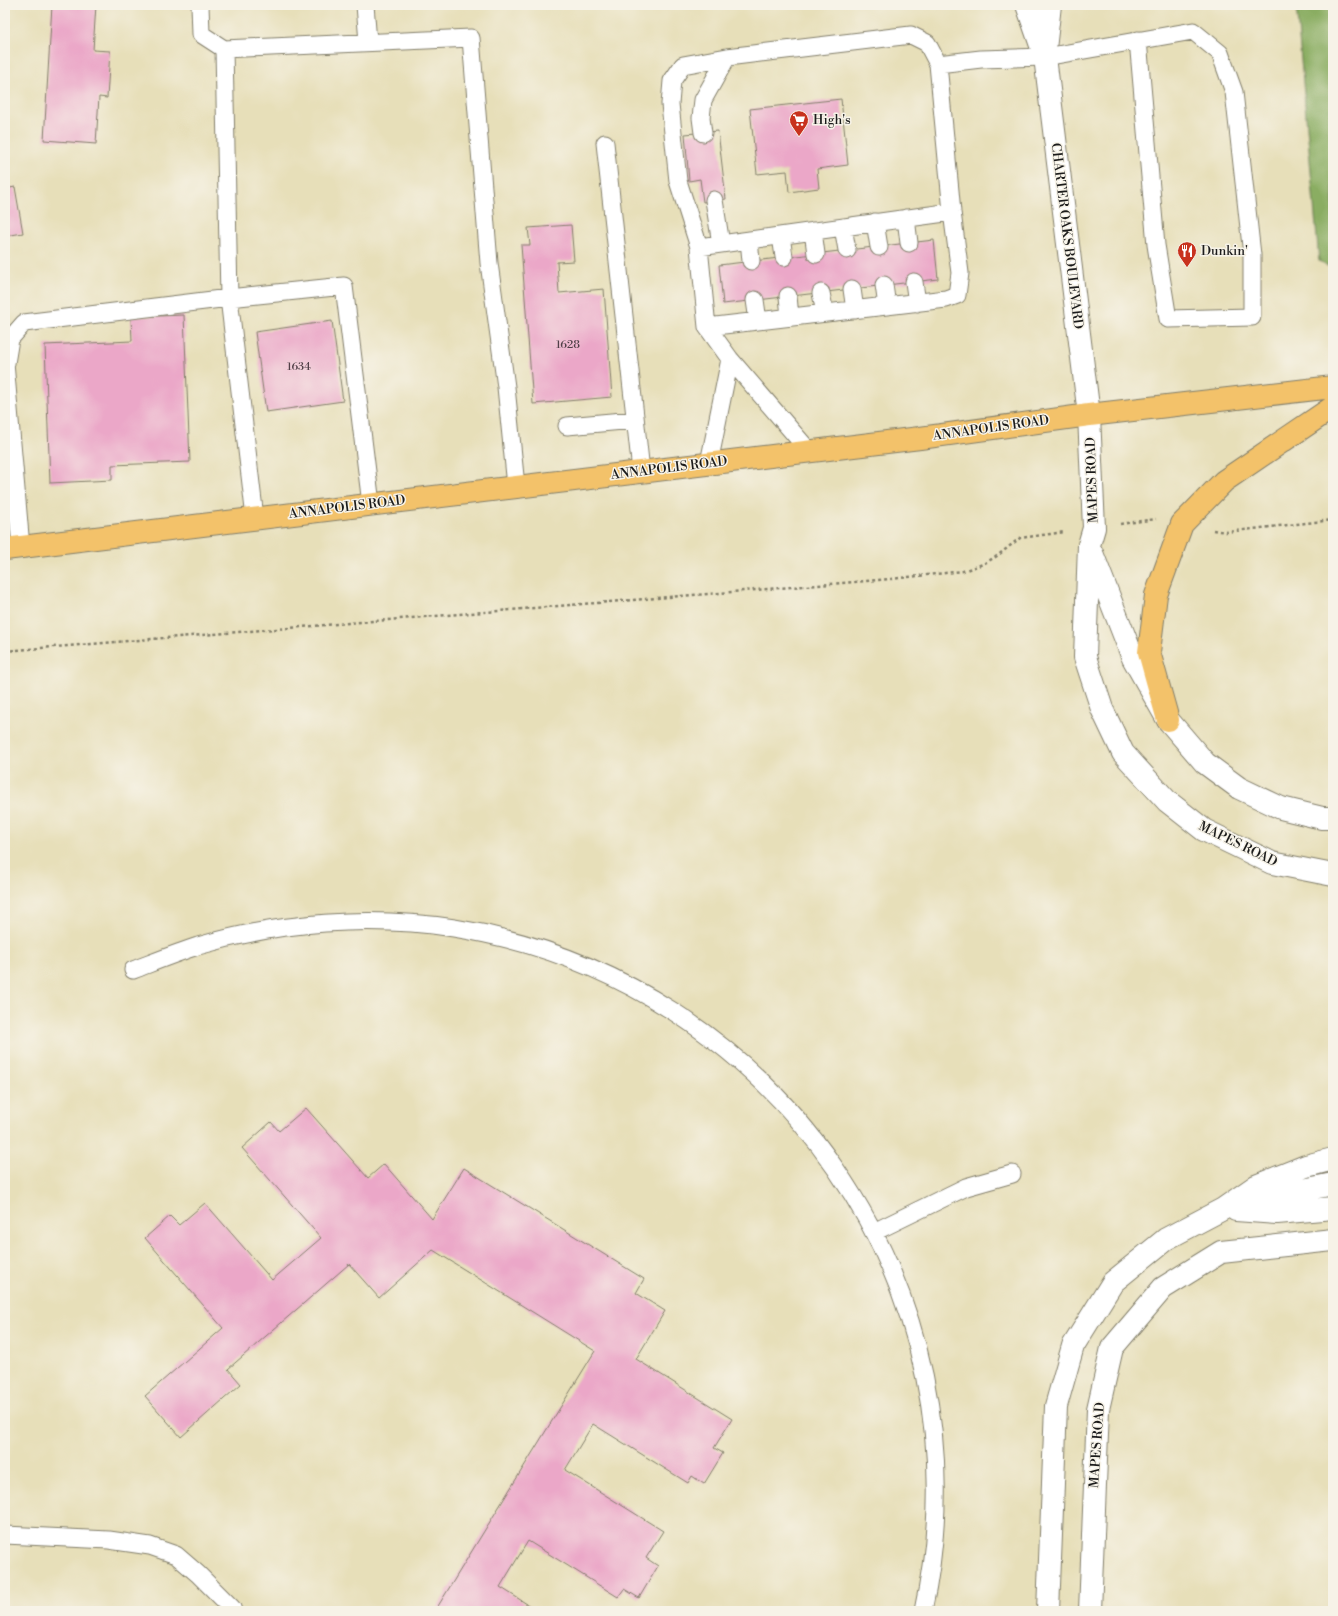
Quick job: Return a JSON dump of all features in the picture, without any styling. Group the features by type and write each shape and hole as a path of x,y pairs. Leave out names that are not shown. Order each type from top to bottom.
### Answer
{"main road":[{"name":"ANNAPOLIS ROAD","path":"13,548 809,451 1089,415 1333,387"},
{"path":"1168,720 1149,652 1156,595 1182,524 1224,481 1333,407"}],"street":[{"name":"CHARTER OAKS BOULEVARD","path":"1027,5 1045,56 1089,415"},
{"name":"CHARTER OAKS BOULEVARD","path":"1045,56 1050,5"},
{"name":"MAPES ROAD","path":"1089,415 1094,528 1089,545 1085,657 1102,709 1123,753 1167,801 1204,830 1272,863 1333,875"},
{"path":"1089,545 1133,658 1168,720 1204,763 1239,788 1281,808 1322,818 1333,818"},
{"path":"1048,1611 1056,1406 1073,1346 1114,1282 1166,1239 1223,1209 1256,1186 1306,1166 1333,1159"},
{"path":"1223,1209 1262,1198 1333,1184"},
{"path":"1223,1209 1277,1213 1333,1208"},
{"name":"MAPES ROAD","path":"1090,1611 1098,1409 1112,1348 1163,1288 1221,1252 1333,1240"}],"lane":[{"path":"200,5 202,34 224,49 471,38 489,263 506,386 516,486"},
{"path":"365,5 368,42"},
{"path":"938,64 981,59 1045,56 1138,40 1193,31 1220,53 1234,92 1252,255 1252,317 1168,319 1156,245 1138,40"},
{"path":"707,327 917,303 946,299 957,295 960,273 952,212 938,64 927,43 912,35 727,57 683,65 672,81 670,104 678,181 699,248 707,327 730,359 809,451"},
{"path":"224,49 229,298 255,518"},
{"path":"703,133 702,118 704,100 727,57"},
{"path":"605,143 634,420 641,471"},
{"path":"714,200 721,244"},
{"path":"699,248 952,212"},
{"path":"906,218 909,243"},
{"path":"876,222 879,247"},
{"path":"843,227 847,250"},
{"path":"813,231 816,254"},
{"path":"781,236 784,257"},
{"path":"749,240 752,261"},
{"path":"914,282 917,303"},
{"path":"884,285 887,306"},
{"path":"13,548 5,363 10,339 24,323 229,298 344,286 371,504"},
{"path":"852,289 855,310"},
{"path":"821,293 825,313"},
{"path":"788,296 790,317"},
{"path":"755,300 758,321"},
{"path":"709,463 730,359"},
{"path":"567,426 634,420"},
{"path":"133,970 196,947 248,933 291,926 361,921 407,923 453,928 505,938 555,953 603,973 647,996 691,1023 727,1050 786,1106 834,1166 874,1232 903,1299 924,1376 931,1421 936,1502 934,1542 928,1586 922,1611"},
{"path":"874,1232 966,1187 1012,1174"},
{"path":"5,1535 109,1540 150,1546 176,1555 198,1574 232,1608 233,1611"}],"path":[{"path":"1141,521 1164,518"},
{"path":"1226,532 1333,520"},
{"path":"5,651 891,579 963,571 983,564 997,556 1020,538"}],"green space":[{"path":"1296,5 1333,5 1333,269 1319,261"}],"building":[{"path":"52,5 96,5 93,50 110,51 107,98 99,97 96,144 44,140"},
{"name":"High's","path":"841,99 848,165 817,169 819,188 789,192 787,171 757,174 750,109"},
{"path":"718,131 726,199 703,202 700,179 689,181 685,134"},
{"path":"15,187 23,233 5,236 5,189"},
{"path":"571,225 574,261 557,262 559,293 604,289 612,397 533,404 521,245 530,245 528,228"},
{"path":"934,240 938,279 723,304 719,265"},
{"path":"184,315 190,462 112,465 112,480 50,483 45,345 132,341 131,317"},
{"path":"332,321 343,401 266,412 255,332"},
{"path":"306,1108 368,1178 384,1164 432,1219 464,1168 644,1279 636,1293 665,1311 636,1359 732,1419 714,1448 723,1453 704,1484 692,1476 688,1483 593,1424 565,1470 663,1531 646,1558 658,1566 639,1598 624,1589 618,1597 528,1541 500,1587 538,1611 435,1611 595,1351 433,1250 379,1298 349,1264 228,1369 241,1384 181,1437 145,1396 223,1328 145,1238 170,1216 179,1225 205,1203 272,1280 321,1238 242,1148 271,1122 279,1131"}],"place":[{"name":"High's","path":"799,137"},
{"name":"Dunkin'","path":"1187,268"}]}
